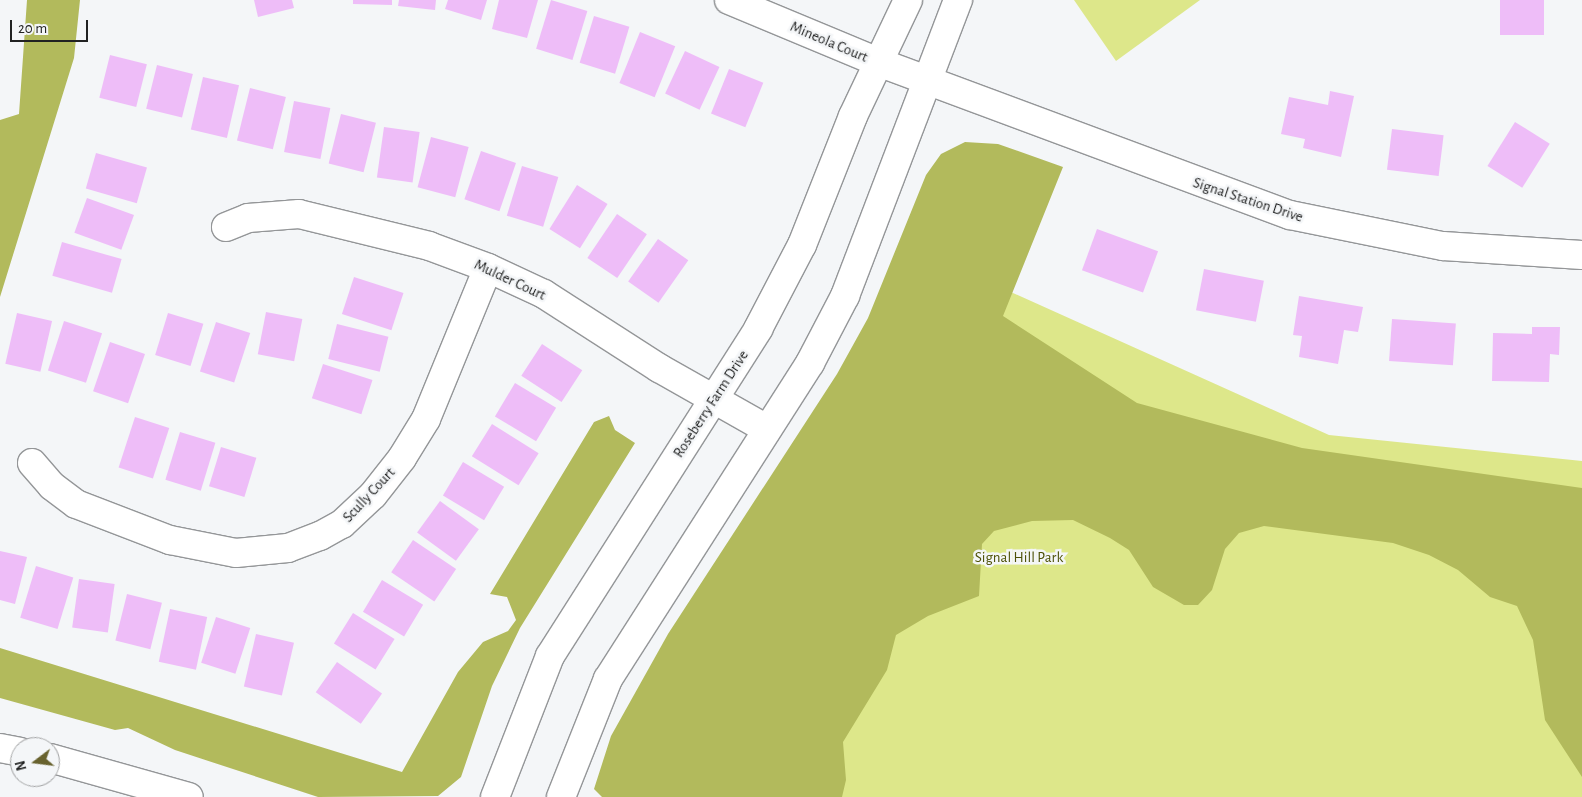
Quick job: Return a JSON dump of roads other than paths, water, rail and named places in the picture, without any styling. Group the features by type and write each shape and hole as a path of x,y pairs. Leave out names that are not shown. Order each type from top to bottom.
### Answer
{"street":[{"name":"Mineola Court","path":"729,0 770,8 878,62 930,81"},
{"name":"Roseberry Farm Drive","path":"495,797 550,656 758,329 802,245 878,62 908,0"},
{"path":"561,797 608,679 810,363 845,296 930,81 958,0"},
{"name":"Signal Station Drive","path":"930,81 1290,215 1443,246 1582,255"},
{"name":"Mulder Court","path":"226,227 248,218 299,214 429,246 488,268 544,294 767,429"},
{"name":"Scully Court","path":"32,463 52,486 76,504 170,540 236,553 288,548 320,536 342,524 374,495 402,458 426,419 488,268"},
{"path":"60,761 189,797"}],"park label":[{"name":"Signal Hill Park","path":"1019,558"}]}
